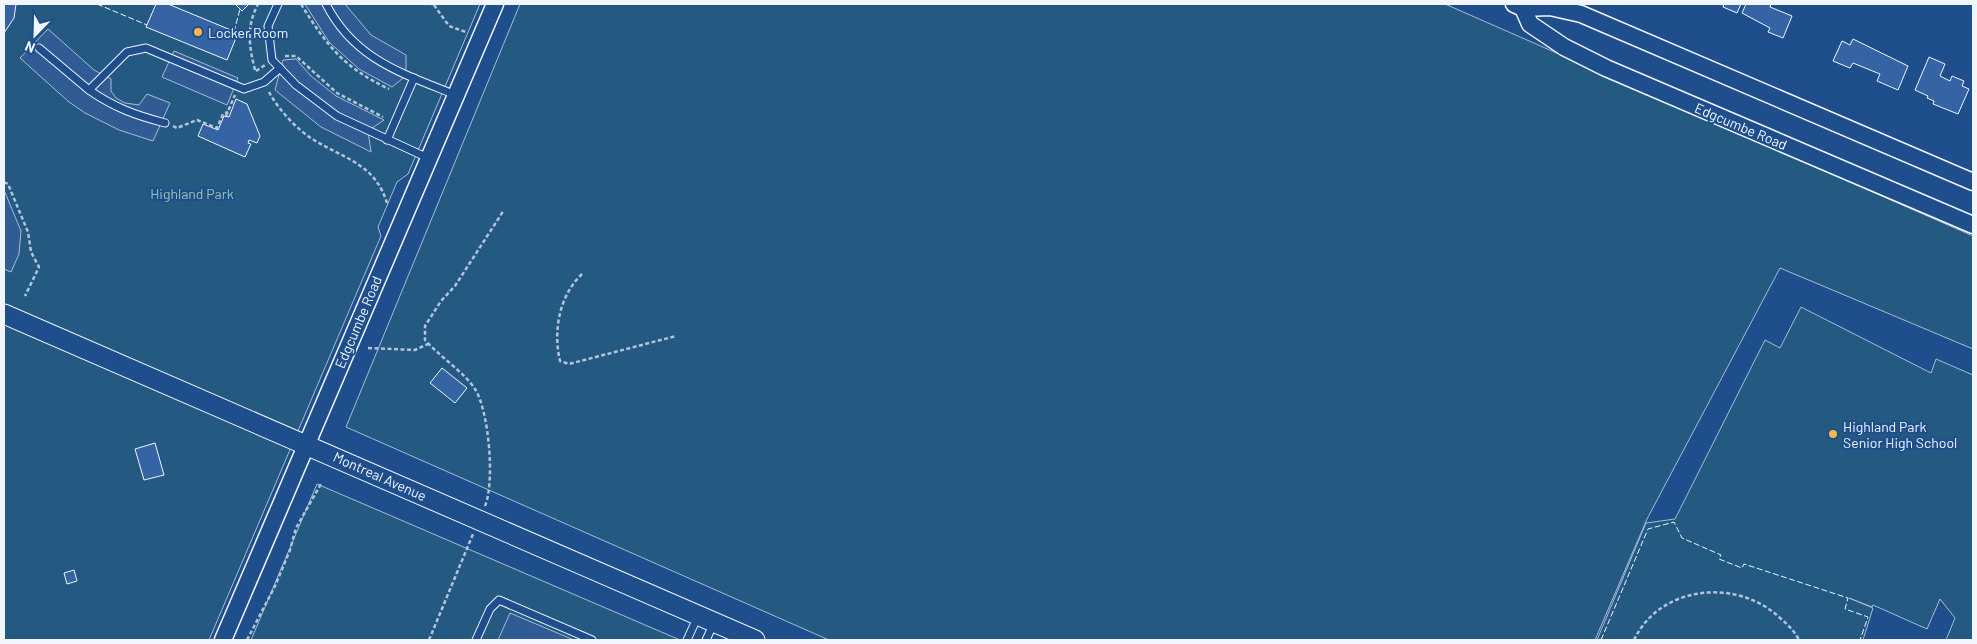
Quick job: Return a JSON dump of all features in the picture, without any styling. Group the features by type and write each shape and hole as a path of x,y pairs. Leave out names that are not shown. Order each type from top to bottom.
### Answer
{"main road":[{"name":"Montreal Avenue","path":"4,314 756,640"}],"street":[{"name":"Edgcumbe Road","path":"223,640 495,4"},
{"name":"Edgcumbe Road","path":"1519,6 1550,6 1581,14 1973,182"},
{"name":"Edgcumbe Road","path":"1519,6 1530,24 1564,47 1606,68 1973,226"}],"lane":[{"path":"278,4 268,26 272,60 315,102 337,116 429,158"},
{"path":"326,4 343,32 356,45 385,65 456,95"},
{"path":"39,48 108,104 127,113 165,123"},
{"path":"89,90 127,52 146,48 244,89 264,82 280,68"},
{"path":"387,140 414,78"},
{"path":"476,640 490,608 499,600 592,640"},
{"path":"687,640 706,619"},
{"path":"706,619 706,640"}],"path":[{"path":"258,4 251,21 248,39 255,70 260,76"},
{"path":"302,4 322,39 338,56 356,71 389,88"},
{"path":"433,4 449,26 480,38"},
{"path":"284,56 296,56 337,93 383,117"},
{"path":"255,70 266,65"},
{"path":"226,116 239,86"},
{"path":"269,92 283,112 312,139 351,159 370,173 382,187 386,203"},
{"path":"165,123 177,128 197,120 217,128 223,114 228,112"},
{"path":"4,182 8,184 28,232 30,252 39,266 25,296"},
{"path":"429,640 490,494 486,416 482,402 474,387 425,340 425,326 441,301 455,286 504,210"},
{"path":"582,274 567,294 559,316 557,329 560,361 569,364 676,336"},
{"path":"368,348 415,350 428,344"},
{"path":"247,640 275,586 290,550 296,528 322,482"},
{"path":"1634,640 1654,614 1681,597 1704,592 1741,594 1769,607 1795,631 1799,640"}],"green space":[{"name":"Highland Park","path":"4,4 480,4 408,174 397,182 378,227 381,236 209,640 4,640"},
{"path":"520,4 1445,4 1973,236 1973,349 1780,268 1647,519 1595,640 829,640 346,427"},
{"name":"Highland Park Senior High School","path":"1801,307 1931,373 1936,359 1973,375 1973,640 1946,640 1955,618 1940,599 1927,629 1873,605 1872,607 1849,598 1873,608 1863,640 1597,640 1646,523 1675,519 1765,340 1780,348"},
{"path":"317,484 680,640 251,640"}],"shaded area":[{"path":"305,4 345,4 371,35 406,55 406,68 402,79 392,87 359,69 329,42"},
{"path":"48,29 94,70 111,79 111,91 116,98 125,103 139,105 147,94 170,103 153,141 119,130 85,113 69,102 20,58"},
{"path":"174,51 238,78 227,105 162,77"},
{"path":"296,59 311,76 336,96 384,120 368,131 371,152 321,127 275,90 283,60"},
{"path":"4,190 21,231 19,254 11,272 4,269"},
{"path":"510,613 574,640 498,640"}],"building":[{"path":"4,4 16,4 14,18 4,33"},
{"name":"Locker Room","path":"156,4 168,4 238,33 227,60 146,27"},
{"path":"235,4 249,4 242,11"},
{"path":"1724,4 1741,4 1737,13 1723,7"},
{"path":"1746,4 1771,4 1770,7 1792,16 1783,38 1768,32 1770,28 1742,13"},
{"path":"1853,39 1908,66 1898,90 1877,81 1880,74 1853,63 1850,68 1833,61 1842,41 1850,45"},
{"path":"1929,57 1945,64 1940,76 1950,81 1952,76 1964,81 1962,86 1969,89 1958,114 1933,104 1934,101 1927,98 1928,96 1915,90"},
{"path":"236,99 247,104 260,136 257,143 249,140 248,143 251,144 245,157 198,136 203,124 218,130 224,116 229,117"},
{"path":"442,368 467,388 455,403 430,383"},
{"path":"155,443 164,475 144,480 135,449"},
{"path":"74,570 77,581 67,584 64,573"}],"fence":[{"path":"97,4 147,25"},
{"path":"234,32 240,9"},
{"path":"1601,640 1648,529 1674,522 1682,538 1721,555 1719,559 1742,568 1744,564 1848,598 1845,609 1868,617 1860,640"}],"place":[{"name":"Locker Room","path":"198,32"},
{"name":"Highland Park Senior High School","path":"1833,434"}]}
